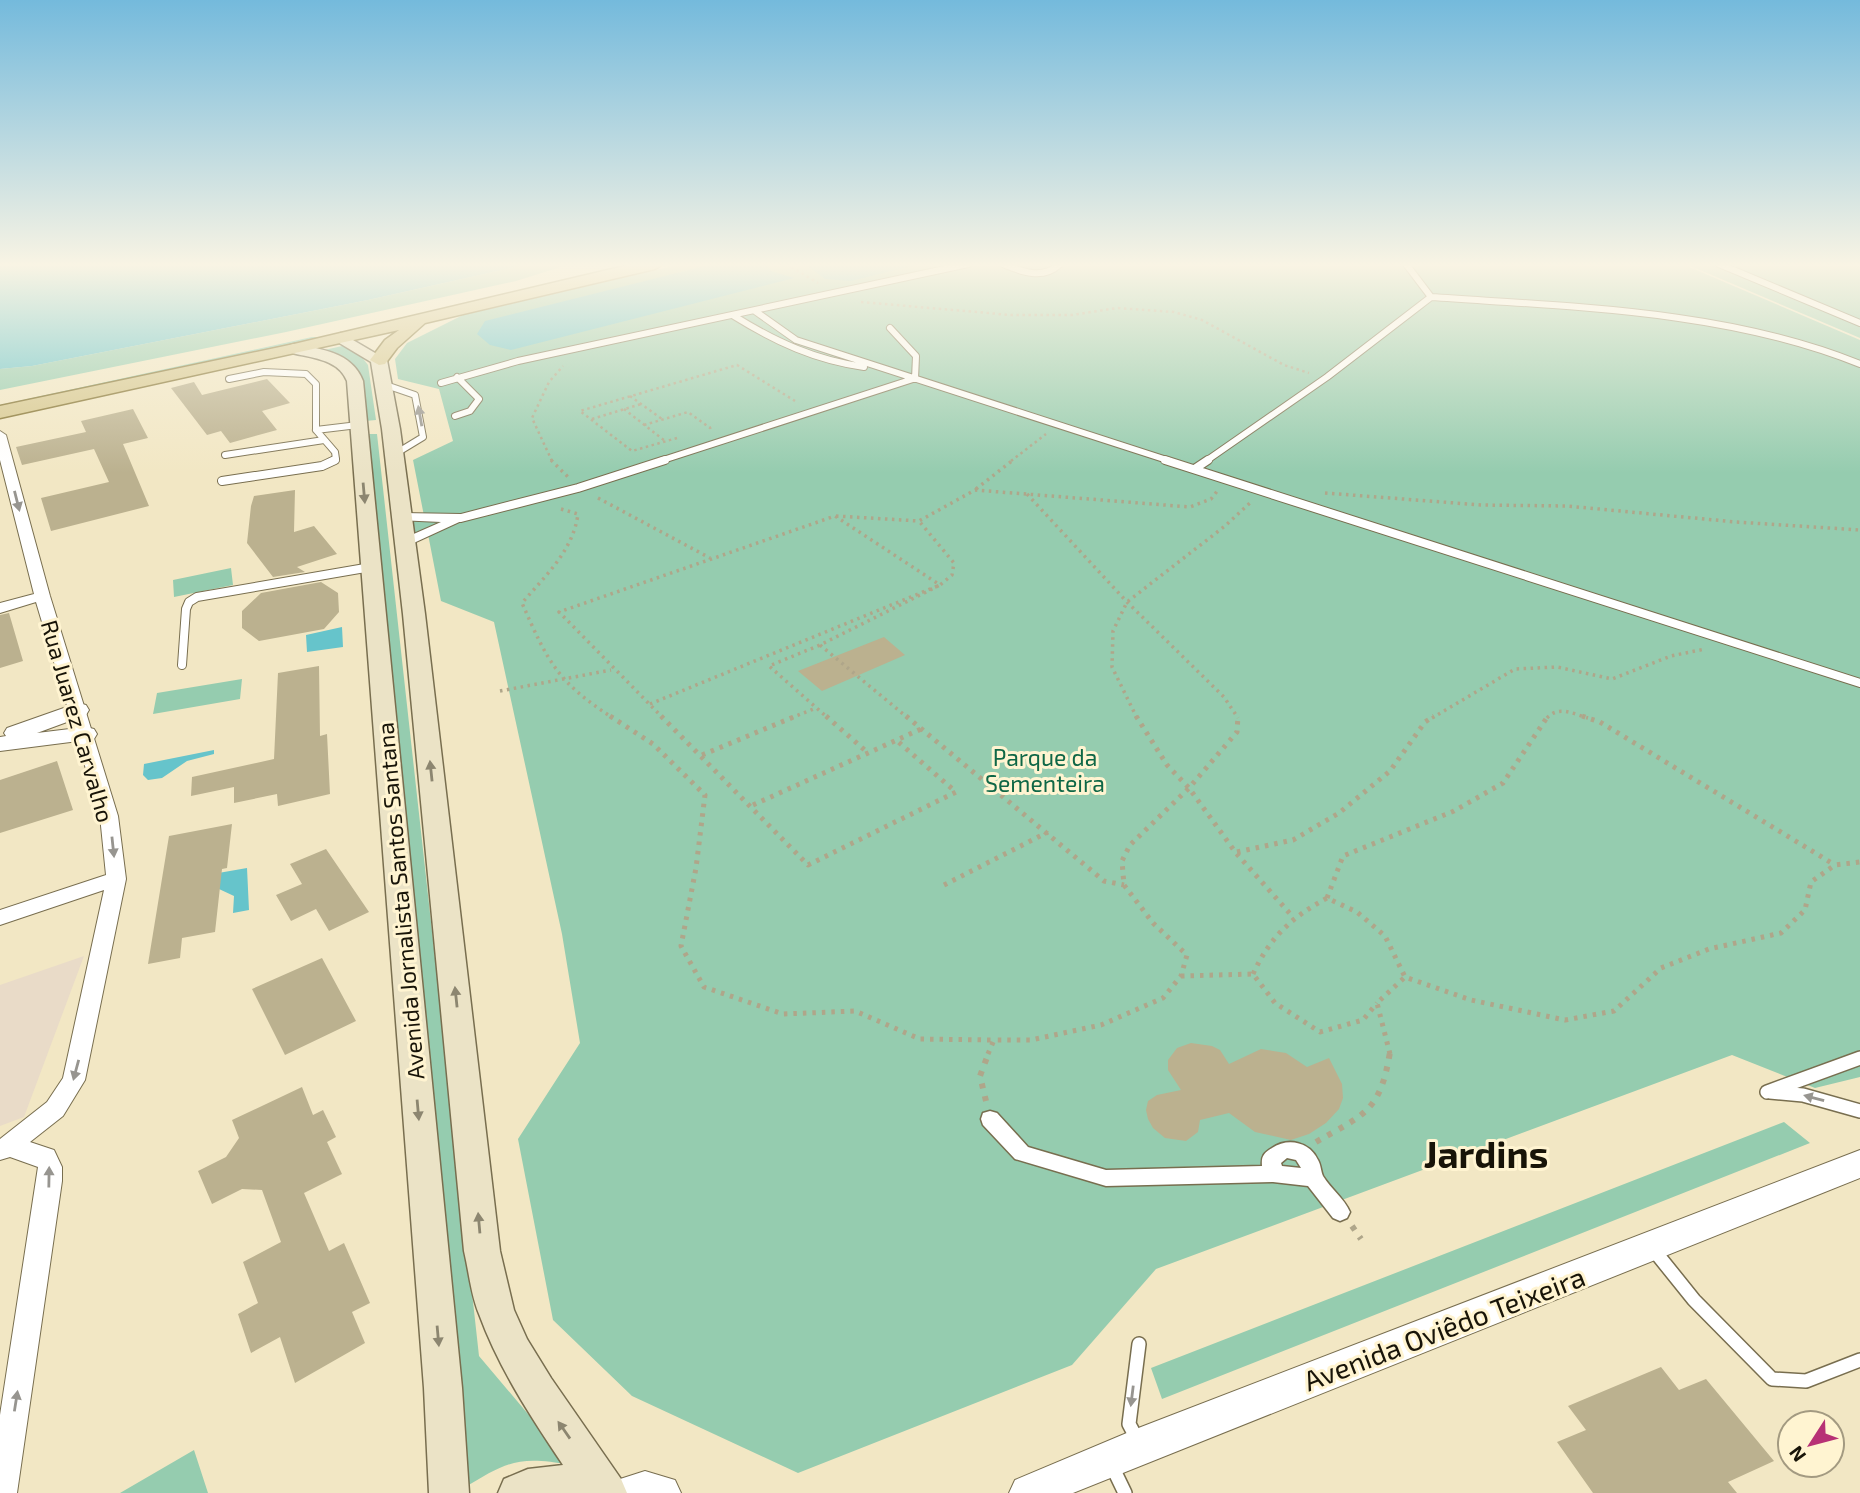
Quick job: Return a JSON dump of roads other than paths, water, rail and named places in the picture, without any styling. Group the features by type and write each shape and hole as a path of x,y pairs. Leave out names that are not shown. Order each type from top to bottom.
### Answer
{"main road":[{"path":"0,400 305,334"},
{"path":"321,334 341,338 381,372 391,344 404,334"},
{"path":"0,412 359,334"},
{"name":"Avenida Jornalista Santos Santana","path":"294,349 335,360 349,369 355,381 443,1388 449,1493"},
{"name":"Avenida Jornalista Santos Santana","path":"381,372 403,530 482,1251 496,1312 514,1352 537,1392 613,1491"},
{"path":"358,425 379,422 392,442"},
{"path":"518,1493 536,1486 561,1484 613,1491"}],"street":[{"name":"Rua Juarez Carvalho","path":"0,435 42,596 86,733 109,816 116,879 74,1080 55,1109 4,1148"},
{"path":"403,530 461,518"},
{"path":"403,530 461,518"},
{"path":"0,608 42,596"},
{"path":"0,739 78,710"},
{"path":"0,744 86,733"},
{"path":"0,918 116,879"},
{"path":"990,1119 1022,1153 1106,1178 1273,1174 1313,1178"},
{"name":"Rua Juarez Carvalho","path":"2,1493 50,1181 50,1167 46,1157 4,1148"},
{"path":"1273,1174 1271,1159 1284,1150 1301,1152 1310,1163 1313,1178 1340,1212"},
{"name":"Avenida Oviêdo Teixeira","path":"1028,1493 1141,1445 1860,1164"},
{"path":"613,1491 645,1490 662,1493"}],"lane":[{"path":"441,383 457,377 651,334"},
{"path":"763,334 794,352 835,363 883,369"},
{"path":"787,334 796,340 883,369 1860,683"},
{"path":"895,334 917,356 920,366 915,379"},
{"path":"1196,468 1327,377 1383,334"},
{"path":"1773,334 1802,340 1860,364"},
{"path":"222,481 322,466 336,459 335,452 317,430 316,384 311,376 270,371 229,379"},
{"path":"455,416 470,411 480,399 457,377"},
{"path":"461,518 578,488 915,379"},
{"path":"317,430 358,425"},
{"path":"225,455 324,440"},
{"path":"183,665 186,609 189,602 197,597 371,567"},
{"path":"1860,1058 1767,1092 1802,1095 1860,1111"},
{"path":"1652,1247 1694,1300 1772,1379 1806,1381 1860,1360"},
{"path":"1139,1344 1129,1424 1141,1445"},
{"path":"1108,1459 1125,1493"}],"water":[{"path":"0,334 197,334 32,366 0,369"},
{"path":"477,334 575,334 511,350 490,345"},
{"path":"342,627 343,647 307,652 306,635"},
{"path":"214,750 214,754 187,761 162,778 148,780 143,775 144,764"},
{"path":"247,868 249,910 233,913 234,896 219,889 207,875"}],"district":[{"name":"Jardins","path":"1486,1153"}],"park label":[{"name":"Parque da Sementeira","path":"1045,770"}]}
